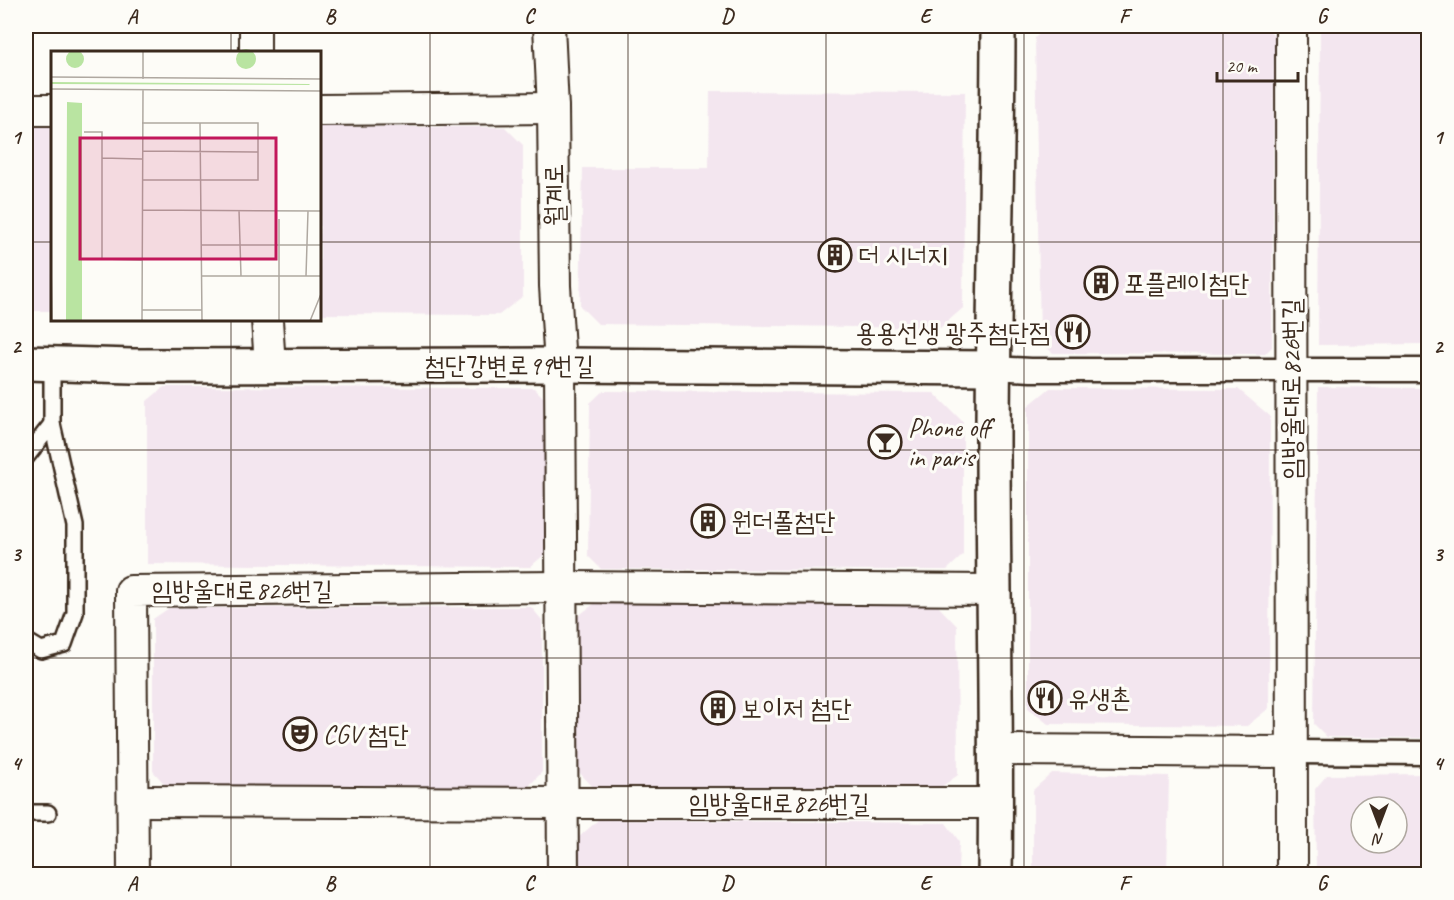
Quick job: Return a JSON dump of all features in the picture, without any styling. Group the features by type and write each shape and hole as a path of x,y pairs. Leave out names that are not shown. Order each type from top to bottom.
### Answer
{"street":[{"path":"255,26 255,51"},
{"name":"월계로","path":"549,26 553,108 555,286 560,365"},
{"path":"995,874 993,368 998,26"},
{"name":"임방울대로826번길","path":"1291,26 1292,874"},
{"path":"321,110 553,108"},
{"path":"26,110 51,110"},
{"path":"267,321 270,366"},
{"name":"첨단강변로99번길","path":"39,363 133,366 560,365 993,368"},
{"path":"560,365 563,874"},
{"path":"993,368 1030,370 1428,370"},
{"name":"임방울대로826번길","path":"133,874 131,591 562,588 993,590"},
{"path":"995,750 1428,753"},
{"name":"임방울대로826번길","path":"133,801 996,803"}],"lane":[{"path":"26,641 41,650 64,644 75,613 75,526 39,363"},
{"path":"52,424 52,456"},
{"path":"26,457 52,424"},
{"path":"26,813 48,813"}],"shaded area":[{"path":"1047,26 1264,26 1274,35 1272,347 1265,354 1053,353 1040,342 1035,38"},
{"path":"1324,26 1428,26 1428,344 1318,345 1320,30"},
{"path":"710,91 965,92 963,308 940,328 598,324 580,306 583,168 709,168"},
{"path":"26,126 51,126 51,311 26,311"},
{"path":"321,127 505,127 523,145 523,296 499,315 321,314"},
{"path":"164,387 534,388 547,401 545,554 530,567 147,564 147,401"},
{"path":"1318,387 1428,388 1428,738 1327,737 1314,724"},
{"path":"1050,388 1238,389 1270,416 1269,708 1247,726 1048,724 1028,708 1028,406"},
{"path":"603,391 934,393 963,422 963,555 947,570 601,569 588,556 590,403"},
{"path":"598,601 937,605 957,626 958,775 937,790 594,788 576,769 578,616"},
{"path":"531,607 542,620 542,772 527,788 168,788 153,771 153,619 169,608"},
{"path":"1052,773 1169,776 1167,874 1033,874 1033,790"},
{"path":"1428,774 1428,874 1316,874 1315,789 1327,775"},
{"path":"598,820 946,823 959,841 958,874 578,874 578,838"}],"place":[{"name":"더 시너지","path":"835,255"},
{"name":"포플레이첨단","path":"1101,283"},
{"name":"용용선생 광주첨단점","path":"1073,332"},
{"name":"Phone off in paris","path":"885,442"},
{"name":"원더폴첨단","path":"708,521"},
{"name":"유생촌","path":"1045,698"},
{"name":"보이저 첨단","path":"718,708"},
{"name":"CGV 첨단","path":"300,734"}]}
